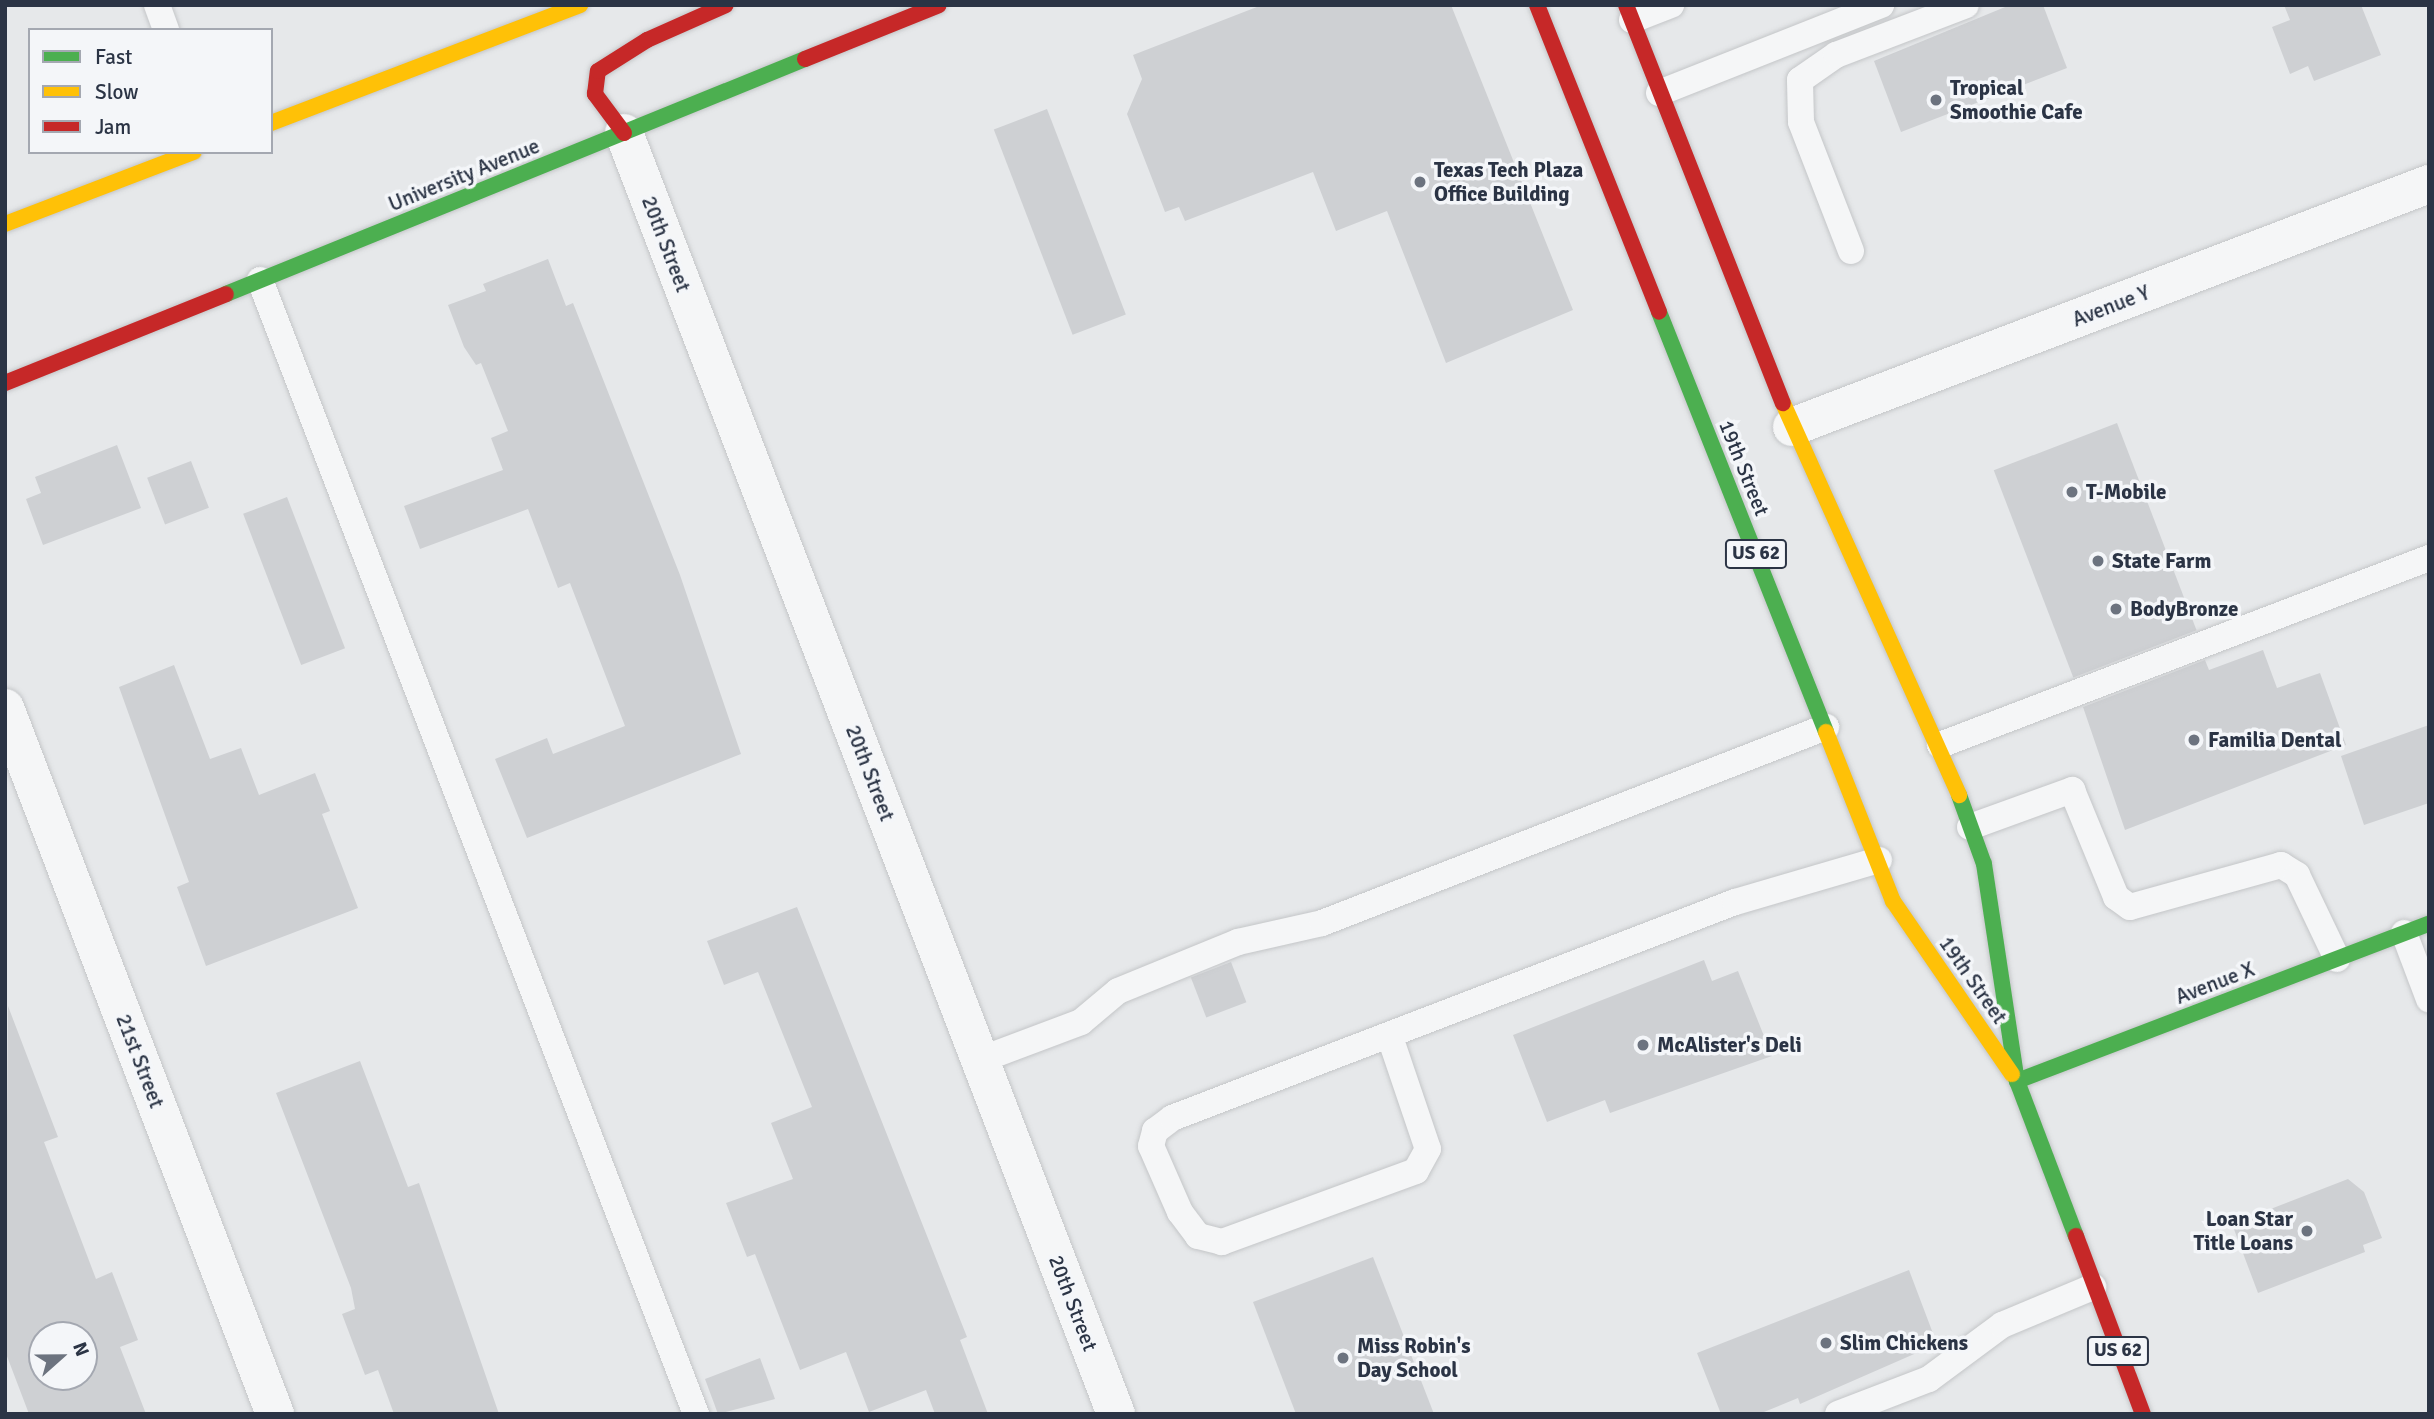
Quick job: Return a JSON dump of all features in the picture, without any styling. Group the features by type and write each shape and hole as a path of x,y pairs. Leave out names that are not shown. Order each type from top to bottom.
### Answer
{"main road":[{"path":"624,133 594,94 598,71 648,40 726,5"},
{"name":"University Avenue","path":"5,383 939,5"},
{"name":"19th Street","path":"1537,5 1879,860 1893,901 2017,1080"},
{"path":"273,122 575,6"},
{"name":"19th Street","path":"1629,13 1792,428 1940,746 1984,864 2017,1080 2143,1414"},
{"path":"5,224 189,154"},
{"name":"Avenue X","path":"2017,1080 2429,924"}],"street":[{"name":"20th Street","path":"624,133 1116,1414"},
{"name":"Avenue Y","path":"1792,428 2429,184"},
{"name":"21st Street","path":"5,708 275,1414"}],"lane":[{"path":"157,5 165,28"},
{"path":"1629,13 1671,5"},
{"path":"1851,251 1801,122 1800,80 1812,66 1966,5"},
{"path":"1659,93 1878,6 1887,35"},
{"path":"260,280 695,1414"},
{"path":"1940,746 2429,558"},
{"path":"980,1060 1081,1022 1118,991 1238,942 1322,923 1826,727"},
{"path":"1970,827 2072,790 2116,897 2130,907 2281,865 2297,875 2337,959"},
{"path":"1390,1037 1428,1149 1416,1171 1222,1242 1198,1236 1180,1212 1151,1146 1155,1131 1171,1118 1390,1037 1735,902 1879,860"},
{"path":"2404,933 2429,999"},
{"path":"1838,1414 1930,1379 2002,1325 2093,1287"}],"building":[{"name":"Texas Tech Plaza Office Building","path":"1262,5 1451,5 1573,310 1446,363 1387,211 1336,231 1313,172 1185,221 1179,207 1165,212 1127,114 1142,79 1133,55"},
{"name":"Tropical Smoothie Cafe","path":"2010,5 2043,5 2067,68 1901,132 1874,61"},
{"path":"2284,5 2361,5 2381,55 2314,81 2308,66 2290,74 2272,27 2290,20"},
{"path":"1047,109 1126,314 1073,335 994,129"},
{"path":"548,259 566,306 573,303 680,575 741,754 527,838 495,759 547,738 553,754 625,726 570,583 558,588 528,509 420,549 404,506 503,470 491,438 508,431 481,363 476,365 464,347 448,305 486,291 483,284"},
{"path":"2117,423 2197,630 2073,678 1994,470"},
{"path":"117,445 141,508 43,545 26,499 41,493 35,477"},
{"path":"191,461 209,508 165,525 147,478"},
{"path":"287,497 345,648 301,665 243,514"},
{"name":"Familia Dental","path":"2263,650 2277,688 2320,673 2346,745 2125,830 2083,707 2205,660 2209,670"},
{"path":"174,665 210,759 241,748 259,795 315,773 330,811 322,814 358,908 206,966 177,887 189,882 119,687"},
{"path":"2429,725 2429,803 2364,825 2341,756"},
{"path":"797,907 967,1337 960,1340 988,1414 935,1414 926,1390 869,1412 846,1352 800,1370 755,1254 747,1257 726,1203 793,1179 771,1123 812,1107 758,972 724,985 707,941"},
{"name":"McAlister's Deli","path":"1704,960 1712,981 1738,971 1772,1056 1610,1113 1605,1100 1547,1122 1513,1035"},
{"path":"1231,962 1246,1002 1206,1018 1191,977"},
{"path":"8,1006 58,1137 44,1142 96,1279 112,1272 138,1340 120,1347 146,1414 29,1414 5,1351"},
{"path":"360,1061 408,1187 419,1183 499,1414 394,1414 378,1370 365,1375 342,1314 355,1309 351,1288 276,1093"},
{"name":"Loan Star Title Loans","path":"2348,1179 2364,1192 2382,1238 2363,1245 2365,1252 2258,1293 2232,1224"},
{"name":"Miss Robin's Day School","path":"1373,1257 1434,1414 1296,1414 1253,1302"},
{"name":"Slim Chickens","path":"1909,1270 1937,1344 1800,1404 1798,1398 1759,1414 1721,1414 1697,1353"},
{"path":"760,1358 775,1399 718,1414 705,1379"}],"traffic: fast":[{"path":"226,294 805,59"},
{"path":"1659,312 1826,732"},
{"path":"1959,795 1984,864 2017,1081 2076,1236"},
{"path":"2017,1081 2429,924"}],"traffic: slow":[{"path":"273,122 580,5"},
{"path":"5,224 189,154"},
{"path":"1783,403 1959,795"},
{"path":"1826,732 1893,901 2012,1074"}],"traffic: jam":[{"path":"624,133 595,94 598,71 647,40 726,5"},
{"path":"805,59 939,5"},
{"path":"1537,5 1659,312"},
{"path":"1626,5 1783,403"},
{"path":"5,383 226,294"},
{"path":"2076,1236 2143,1414"}],"place":[{"name":"Tropical Smoothie Cafe","path":"1936,100"},
{"name":"Texas Tech Plaza Office Building","path":"1420,182"},
{"name":"T-Mobile","path":"2072,492"},
{"name":"State Farm","path":"2098,561"},
{"name":"BodyBronze","path":"2116,609"},
{"name":"Familia Dental","path":"2194,740"},
{"name":"McAlister's Deli","path":"1643,1045"},
{"name":"Loan Star Title Loans","path":"2307,1231"},
{"name":"Slim Chickens","path":"1826,1343"},
{"name":"Miss Robin's Day School","path":"1343,1358"}]}
